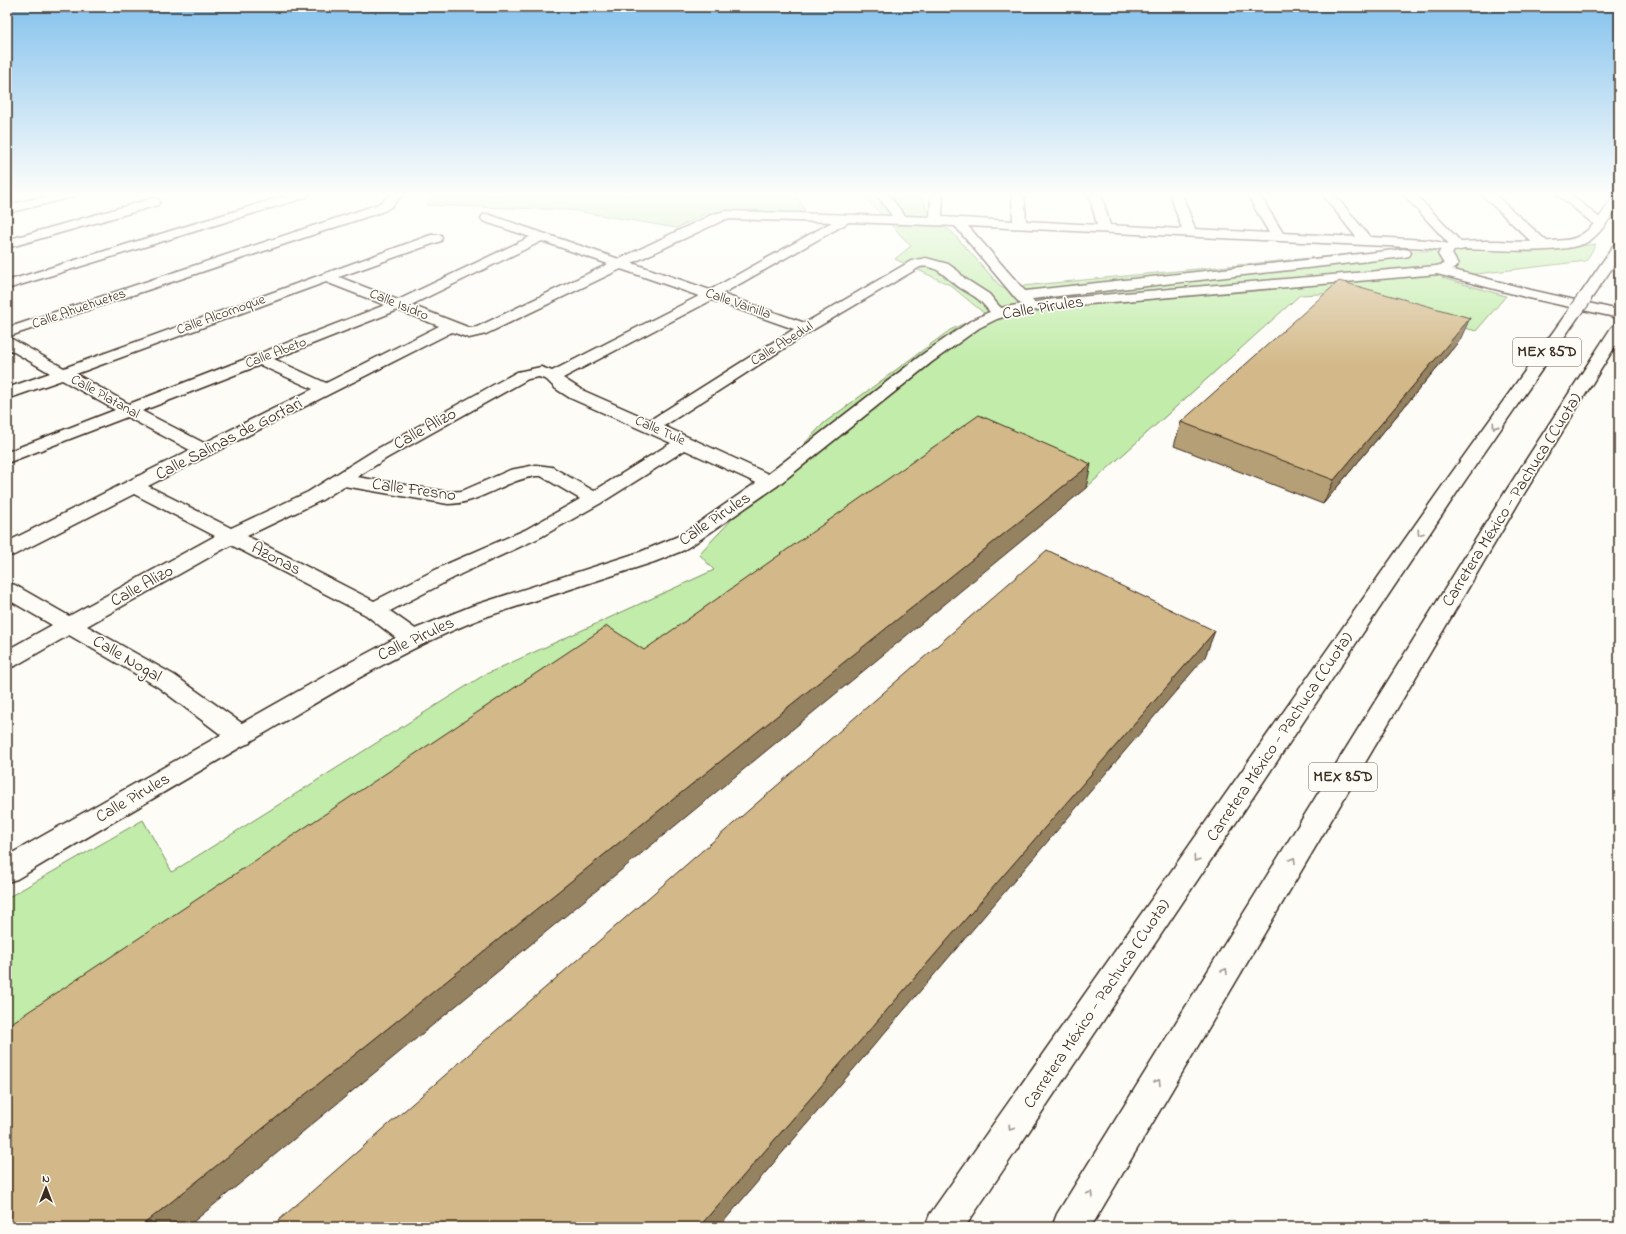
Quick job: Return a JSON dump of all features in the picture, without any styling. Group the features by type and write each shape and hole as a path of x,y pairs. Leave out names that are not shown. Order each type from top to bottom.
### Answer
{"main road":[{"path":"7,285 116,252"},
{"name":"Calle Ahuehuetes","path":"7,333 250,252"},
{"name":"Calle Alcornoque","path":"7,394 398,252"},
{"name":"Calle Abeto","path":"7,458 399,305 511,252"},
{"name":"Calle Vainilla","path":"583,252 806,328"},
{"path":"618,264 644,252"},
{"path":"553,377 711,295 788,252"},
{"path":"983,252 1026,301"},
{"name":"Calle Pirules","path":"11,863 241,736 340,678 413,639 480,611 675,546 703,530 770,482 926,359 974,325 1026,301 1392,255 1404,252"},
{"path":"1438,270 1450,266 1451,264 1445,254 1448,252"},
{"name":"Carretera México - Pachuca (Cuota)","path":"943,1227 1455,482 1617,252"},
{"name":"Calle Abedul","path":"651,426 806,328 916,264 926,262 943,267 959,281 984,297 997,311 1002,313"},
{"name":"Calle Isidro","path":"326,277 465,332 473,333 480,331 618,264"},
{"path":"1295,266 1311,281"},
{"name":"Calle Pirules","path":"1026,301 1311,281 1438,270 1529,294 1619,314"},
{"name":"Calle Salinas de Gortari","path":"7,550 205,452 451,326"},
{"name":"Carretera México - Pachuca (Cuota)","path":"1070,1227 1512,497 1619,328"},
{"name":"Calle Platanal","path":"7,342 205,452"},
{"path":"260,360 326,389"},
{"name":"Calle Alizo","path":"7,660 231,536 295,506 341,480 382,454 523,375 541,372 553,377"},
{"name":"Calle Tule","path":"553,377 562,386 576,394 651,426 770,482"},
{"path":"374,610 454,569 532,534 594,499 685,442"},
{"name":"Calle Fresno","path":"341,480 448,498 458,498 468,496 523,472 540,470 545,471 594,499"},
{"name":"Azonas","path":"135,487 374,610 413,639"},
{"name":"Calle Nogal","path":"7,590 166,681 241,736"}],"green space":[{"path":"904,252 969,252 1002,288 1376,252 1592,252 1586,261 1442,278 1506,296 1476,331 1337,293 1300,295 1086,488 976,439 7,1067 7,898 143,820 172,872 484,675 714,570 699,554 824,423 950,330 985,314 950,285 895,259"}],"building":[{"path":"1339,281 1470,318 1334,480 1181,422"},
{"path":"979,415 1091,464 140,1227 7,1227 7,1026 607,626 644,650"},
{"path":"1047,550 1215,631 699,1227 271,1227"}]}
